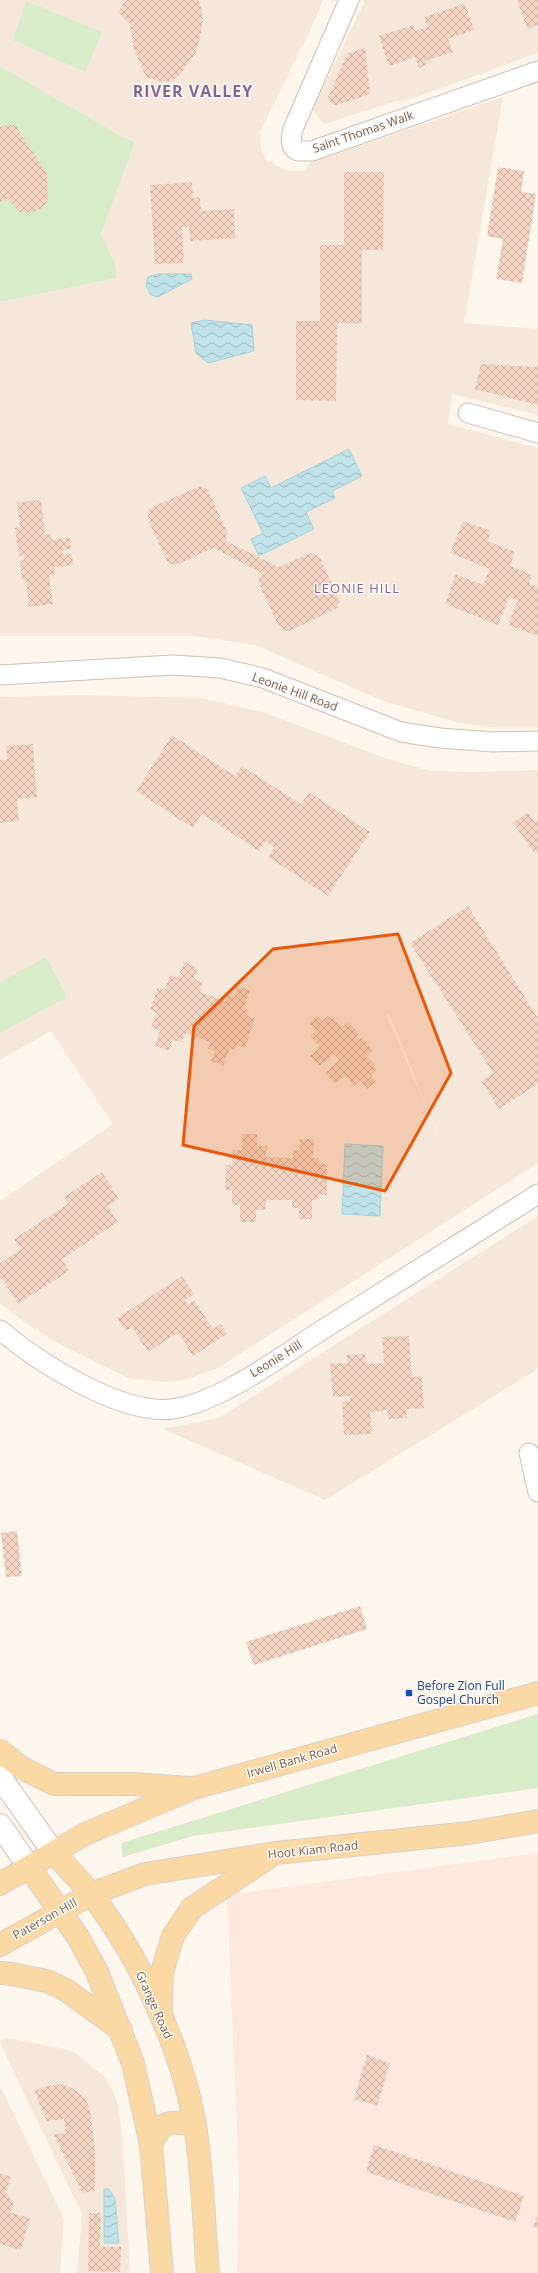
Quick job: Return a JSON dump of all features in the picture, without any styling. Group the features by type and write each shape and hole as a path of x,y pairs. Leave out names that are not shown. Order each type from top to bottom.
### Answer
{"main road":[{"name":"Irwell Bank Road","path":"54,1852 85,1834 194,1788 538,1693"},
{"path":"0,1751 22,1768 54,1784 134,1784 194,1788"},
{"name":"Grange Road","path":"0,1777 54,1852 91,1894 140,1970 161,2016 181,2068 195,2125 208,2273"},
{"name":"Hoot Kiam Road","path":"91,1894 145,1874 276,1853 469,1833 538,1821"},
{"path":"0,1825 78,1937 97,1972 134,2063 151,2145 162,2273"},
{"path":"0,1884 54,1852"},
{"path":"161,2016 162,1972 173,1936 192,1908 276,1853"},
{"name":"Paterson Hill","path":"0,1944 91,1894"},
{"path":"0,1973 47,1981 66,1990 121,2030"},
{"path":"151,2145 157,2130 166,2124 175,2122 195,2125"}],"street":[{"name":"Saint Thomas Walk","path":"349,0 293,129 291,142 295,150 312,151 538,71"},
{"path":"468,413 538,433"},
{"name":"Leonie Hill Road","path":"0,675 173,665 220,668 263,678 401,732 440,738 493,742 538,741"},
{"name":"Leonie Hill","path":"0,1330 25,1351 64,1375 118,1400 151,1408 171,1409 199,1403 272,1363 538,1194"},
{"path":"529,1453 538,1492"}],"highlighted area":[{"path":"398,934 451,1073 385,1191 183,1145 194,1026 273,949"}],"shaded area":[{"path":"0,0 323,0 310,31 260,132 261,148 268,163 272,161 277,166 289,171 306,171 309,163 503,97 464,323 538,329 538,415 452,394 448,424 538,448 538,727 488,727 456,722 383,701 255,645 195,636 0,636 0,302 117,278 115,263 101,234 135,142 121,136 0,66"},
{"path":"363,0 538,0 538,53 400,103 399,100 325,124 312,110 364,3"},
{"path":"79,695 202,698 266,713 385,758 430,771 474,772 538,770 538,1163 218,1368 188,1379 169,1382 129,1378 53,1341 37,1329 35,1330 0,1303 0,1201 113,1124 51,1031 0,1060 0,697","holes":["386,1013 389,1014 443,1146"]},
{"path":"538,1216 538,1369 325,1500 163,1429 219,1418"},
{"path":"538,1853 538,2273 237,2273 239,2180 227,1895"},
{"path":"7,2038 65,2049 77,2054 104,2076 113,2091 118,2105 123,2143 130,2273 77,2273 82,2214 0,2043 0,2040"},
{"path":"0,2086 64,2219 60,2273 0,2273"}],"green space":[{"path":"26,1 102,32 85,72 13,40"},
{"path":"0,66 121,136 135,142 101,234 115,263 117,278 0,302"},
{"path":"46,957 67,997 0,1033 0,982"},
{"path":"538,1714 538,1788 193,1836 123,1857 121,1843"}],"water":[{"path":"158,274 191,274 192,279 158,297 151,295 146,286 148,277"},
{"path":"205,320 252,325 254,351 208,363 196,353 191,323"},
{"path":"349,449 362,476 332,491 335,498 306,512 314,529 259,556 251,539 263,533 241,488 265,476 271,488"},
{"path":"345,1144 383,1146 380,1216 342,1214"},
{"path":"104,2189 109,2189 115,2199 119,2243 104,2243"}],"building":[{"path":"126,0 199,0 203,17 201,34 196,52 179,76 171,81 162,82 146,77 134,50 130,25 118,12"},
{"path":"517,0 538,0 538,25 527,29"},
{"path":"465,3 474,30 448,39 453,52 425,61 426,65 419,68 415,57 389,66 379,36 413,25 415,31 427,27 424,17"},
{"path":"365,48 370,94 341,104 335,105 331,103 328,97 348,53"},
{"path":"15,125 47,174 48,199 44,207 33,212 20,212 8,199 0,202 0,127"},
{"path":"498,167 524,171 521,192 536,194 522,283 496,279 503,239 487,236"},
{"path":"344,172 384,172 383,250 362,250 362,324 337,323 336,401 296,400 296,321 320,321 320,245 344,245"},
{"path":"192,182 193,198 200,197 201,211 234,209 235,238 190,241 189,227 182,227 184,263 155,264 150,185"},
{"path":"481,364 538,367 538,405 475,389"},
{"path":"200,486 208,489 227,532 226,541 279,567 310,553 319,556 340,601 337,608 290,631 284,631 278,625 260,586 259,578 263,574 214,548 176,565 168,563 148,520 148,511 152,507"},
{"path":"41,500 45,535 51,534 52,540 70,538 71,549 63,550 63,555 72,554 73,565 54,567 55,574 49,575 53,604 29,607 26,580 22,581 20,561 24,560 23,555 19,556 15,528 20,527 17,502"},
{"path":"463,521 491,531 488,541 515,552 510,566 532,575 529,584 538,587 538,636 508,625 518,600 509,597 498,625 445,604 456,574 483,585 490,569 450,553"},
{"path":"172,735 235,776 242,766 301,804 309,792 370,832 328,896 268,857 274,847 265,841 259,851 202,814 193,828 136,791"},
{"path":"33,744 37,797 17,799 19,821 0,823 0,760 7,760 6,746"},
{"path":"528,812 535,822 538,820 538,852 535,854 513,823"},
{"path":"468,906 538,1018 538,1084 499,1109 481,1081 493,1073 410,943"},
{"path":"184,962 198,968 194,979 203,982 200,992 225,1001 227,994 234,997 237,986 250,990 244,1008 249,1010 247,1016 255,1018 245,1048 237,1045 235,1050 230,1048 223,1066 211,1061 215,1051 208,1049 210,1042 186,1033 182,1042 173,1040 169,1051 155,1046 160,1030 151,1027 157,1013 150,1010 158,987 165,989 170,975 178,978"},
{"path":"318,1015 322,1021 328,1016 332,1019 333,1018 342,1027 348,1021 359,1034 356,1037 359,1040 362,1037 373,1050 367,1056 375,1065 373,1066 377,1070 371,1076 376,1081 367,1089 360,1080 354,1086 345,1075 335,1084 325,1073 339,1060 334,1054 320,1066 310,1056 320,1047 310,1036 316,1031 309,1023"},
{"path":"242,1134 257,1134 257,1146 267,1146 266,1157 293,1158 293,1150 300,1150 300,1139 314,1139 313,1158 319,1158 319,1164 327,1164 327,1195 318,1195 318,1200 312,1200 312,1219 299,1219 299,1208 292,1208 292,1200 266,1200 265,1210 256,1210 256,1222 240,1222 240,1205 232,1205 232,1190 225,1190 226,1165 232,1165 233,1150 242,1150"},
{"path":"102,1172 119,1199 108,1206 118,1222 62,1259 69,1271 18,1304 0,1276 0,1263 21,1249 14,1239 68,1204 64,1197"},
{"path":"182,1276 194,1294 185,1300 188,1305 194,1300 213,1329 221,1324 227,1334 193,1356 178,1333 148,1352 132,1327 126,1331 117,1318"},
{"path":"409,1336 412,1377 422,1376 424,1408 406,1409 407,1418 388,1419 387,1410 370,1412 372,1434 344,1435 342,1402 350,1401 350,1396 333,1397 330,1364 347,1363 347,1355 365,1354 366,1364 384,1363 382,1337"},
{"path":"17,1531 22,1576 6,1577 1,1533"},
{"path":"360,1606 367,1629 254,1665 246,1642"},
{"path":"367,2055 390,2063 377,2106 354,2099"},
{"path":"63,2084 76,2090 85,2098 90,2109 95,2149 95,2191 82,2193 54,2134 66,2133 64,2119 47,2121 34,2091 47,2086"},
{"path":"374,2145 524,2196 515,2222 366,2172"},
{"path":"0,2173 11,2177 5,2194 8,2195 13,2201 13,2209 9,2212 30,2218 21,2250 0,2244"},
{"path":"89,2213 101,2213 100,2247 121,2247 120,2272 88,2271"},
{"path":"538,2214 538,2229 533,2227"}],"place":[{"name":"Before Zion Full Gospel Church","path":"409,1693"}],"district":[{"name":"RIVER VALLEY","path":"193,91"},
{"name":"LEONIE HILL","path":"357,588"}]}
